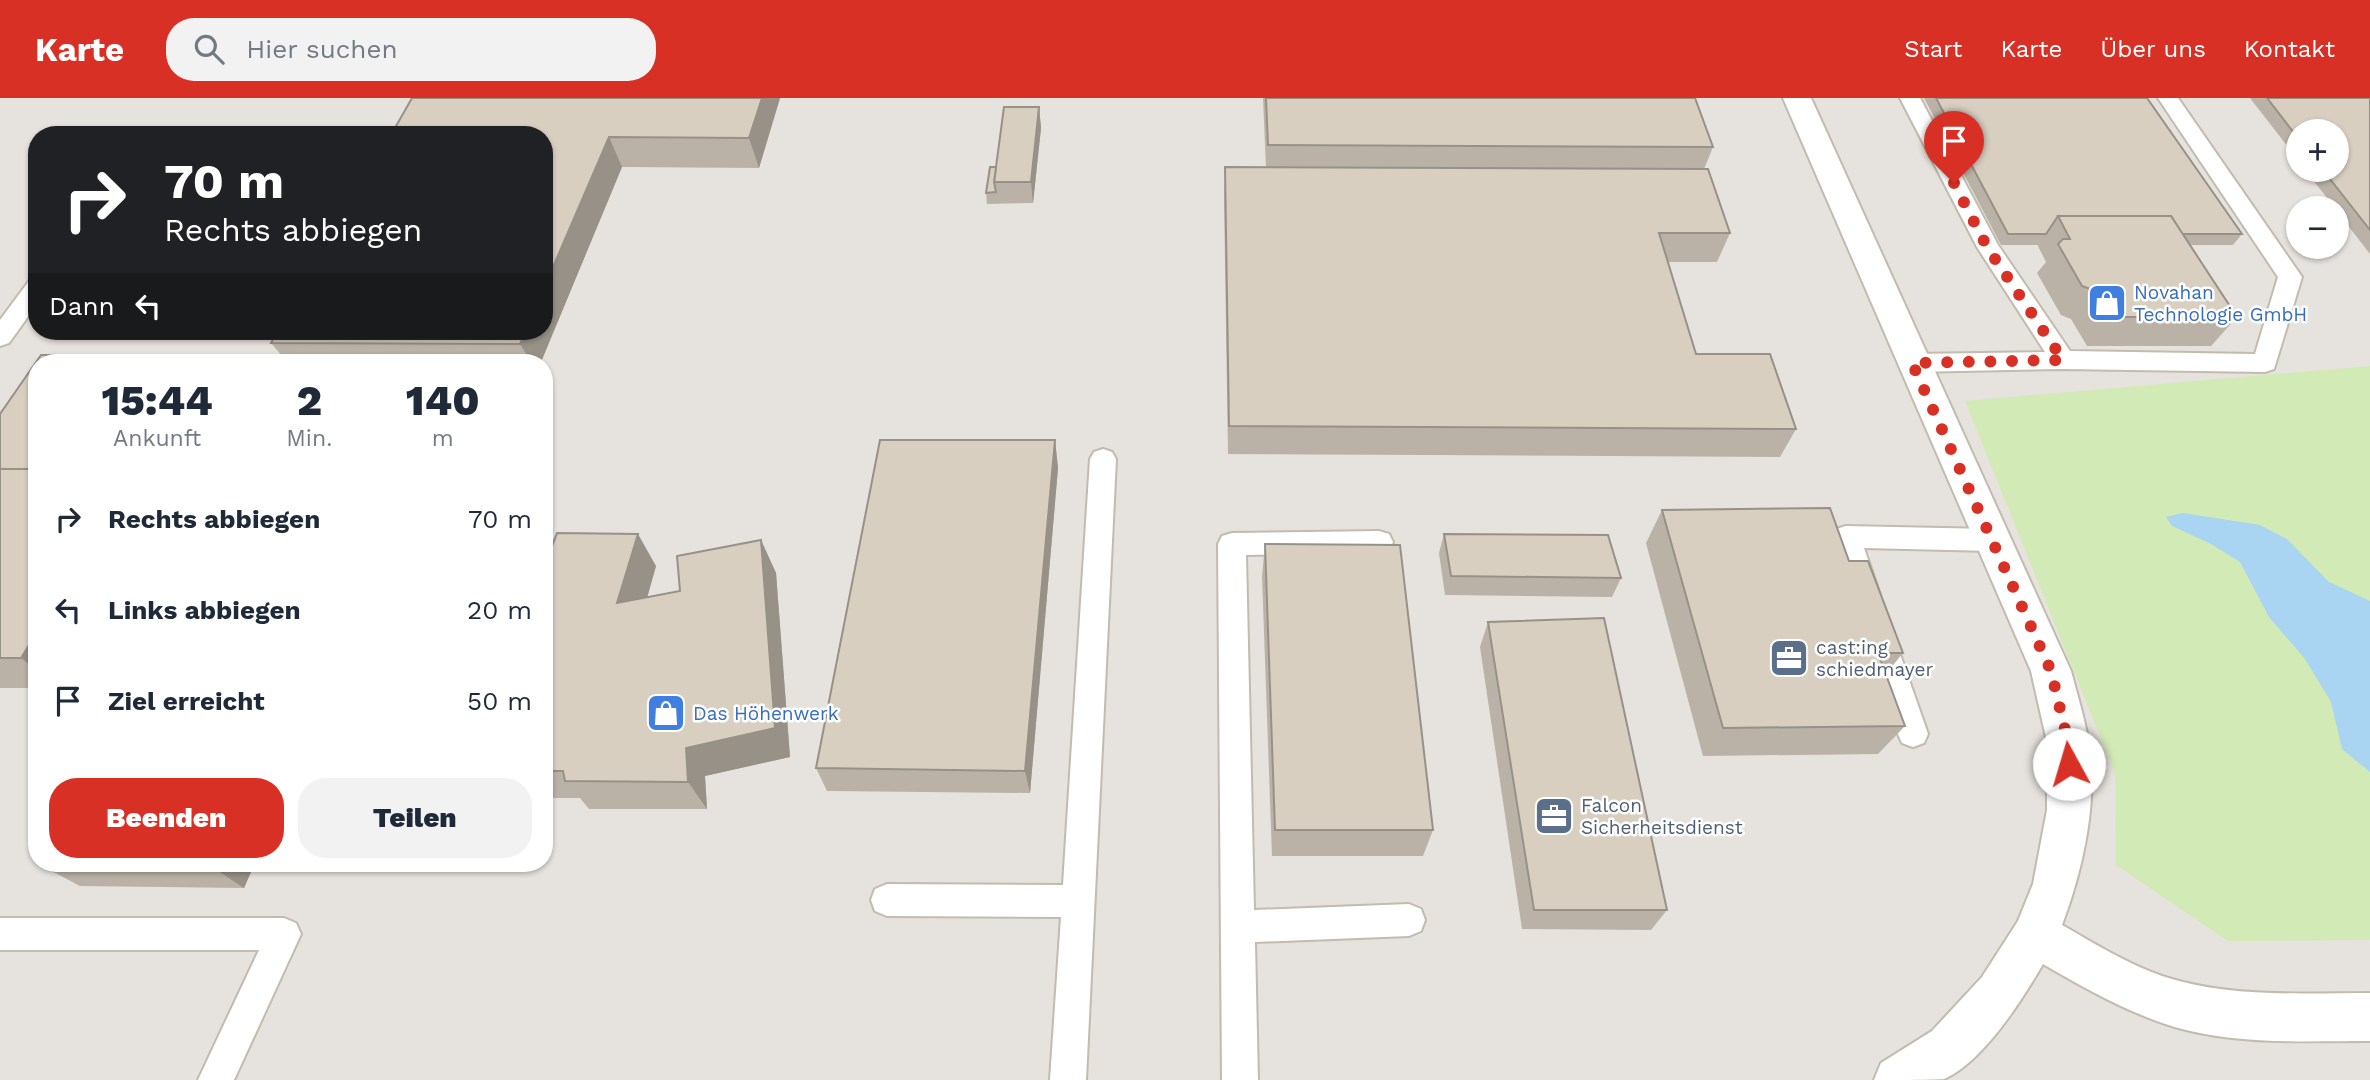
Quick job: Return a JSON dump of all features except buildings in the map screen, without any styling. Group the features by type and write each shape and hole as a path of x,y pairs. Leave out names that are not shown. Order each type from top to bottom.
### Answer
{"street":[{"path":"1797,98 1912,363 2051,671 2068,742 2069,810 2055,884 2035,934 1999,994 1949,1048 1898,1080"},
{"path":"2035,934 2130,986 2182,1005 2251,1014 2367,1023"}],"lane":[{"path":"1910,98 1987,247 2063,360"},
{"path":"1912,363 2063,360 2265,363 2290,277 2168,98"},
{"path":"0,337 28,299"},
{"path":"1068,1080 1103,459"},
{"path":"1913,734 1846,537 1991,540"},
{"path":"1240,1080 1231,544 1379,542"},
{"path":"887,900 1078,901"},
{"path":"1238,927 1409,920"},
{"path":"0,934 284,934 216,1080"}],"shaded area":[{"path":"0,98 2370,98 2370,1080 0,1080"}],"green space":[{"path":"2370,366 2370,940 2228,941 2116,865 2115,773 1965,401"}],"water":[{"path":"2183,513 2260,525 2287,539 2329,582 2370,601 2370,772 2342,749 2331,702 2305,659 2269,617 2240,562 2211,544 2172,526 2166,517"}],"place":[{"name":"Novahan Technologie GmbH","path":"2107,303"},
{"name":"cast:ing schiedmayer","path":"1789,658"},
{"name":"Das Höhenwerk","path":"666,713"},
{"name":"Falcon Sicherheitsdienst","path":"1554,816"}],"route":[{"path":"1954,183 1987,247 2063,360 1912,363 2051,671 2068,742 2069,764"}]}
